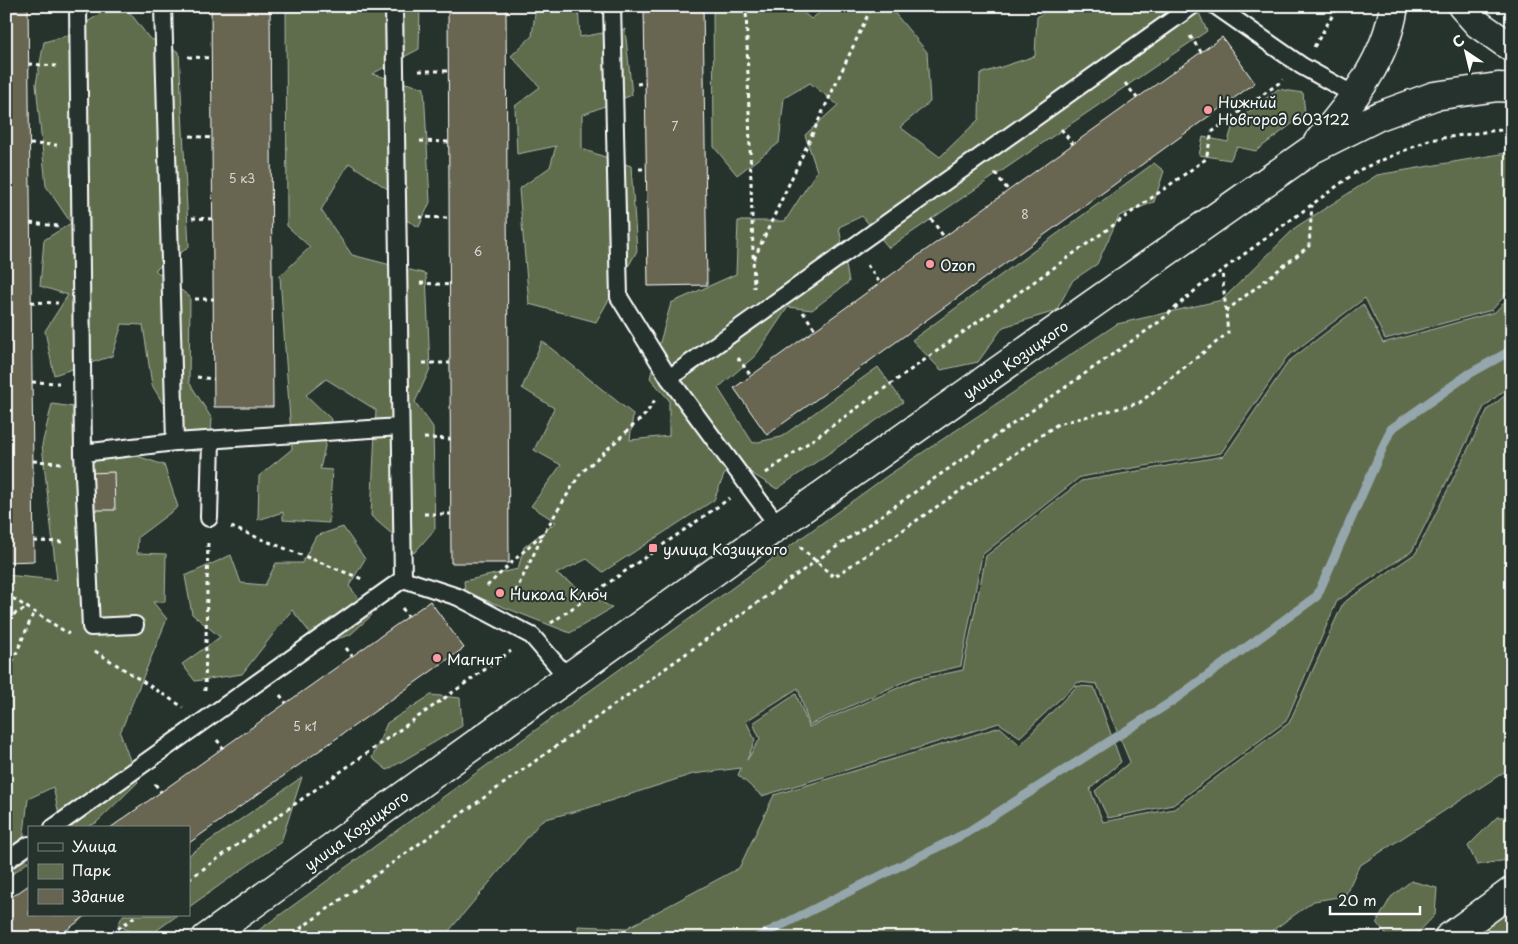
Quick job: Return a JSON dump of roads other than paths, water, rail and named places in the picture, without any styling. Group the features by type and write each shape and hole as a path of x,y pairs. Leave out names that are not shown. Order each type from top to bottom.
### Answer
{"street":[{"path":"1311,150 1356,96 1380,56 1392,19 1394,6"},
{"path":"1462,6 1478,24 1512,48"},
{"name":"улица Козицкого","path":"206,938 778,526 1311,150 1378,116 1434,96 1498,87 1512,88"},
{"path":"1448,938 1512,891"}],"lane":[{"path":"78,6 83,453 91,627 135,625"},
{"path":"163,6 175,442"},
{"path":"394,6 403,579"},
{"path":"612,6 620,297 668,378 778,526"},
{"path":"668,378 1192,6"},
{"path":"1216,6 1302,66 1356,96"},
{"path":"83,453 175,442 400,427"},
{"path":"208,518 211,440"},
{"path":"56,826 403,579"},
{"path":"403,579 458,598 532,636 568,676"},
{"path":"6,861 28,846"}],"waterway":[{"path":"756,938 966,833 1171,702 1317,596 1391,429 1469,374 1512,350"}],"place":[{"name":"Нижний Новгород 603122","path":"1208,110"},
{"name":"Ozon","path":"930,264"},
{"name":"улица Козицкого","path":"653,548"},
{"name":"Никола Ключ","path":"500,593"},
{"name":"Магнит","path":"437,658"}]}
